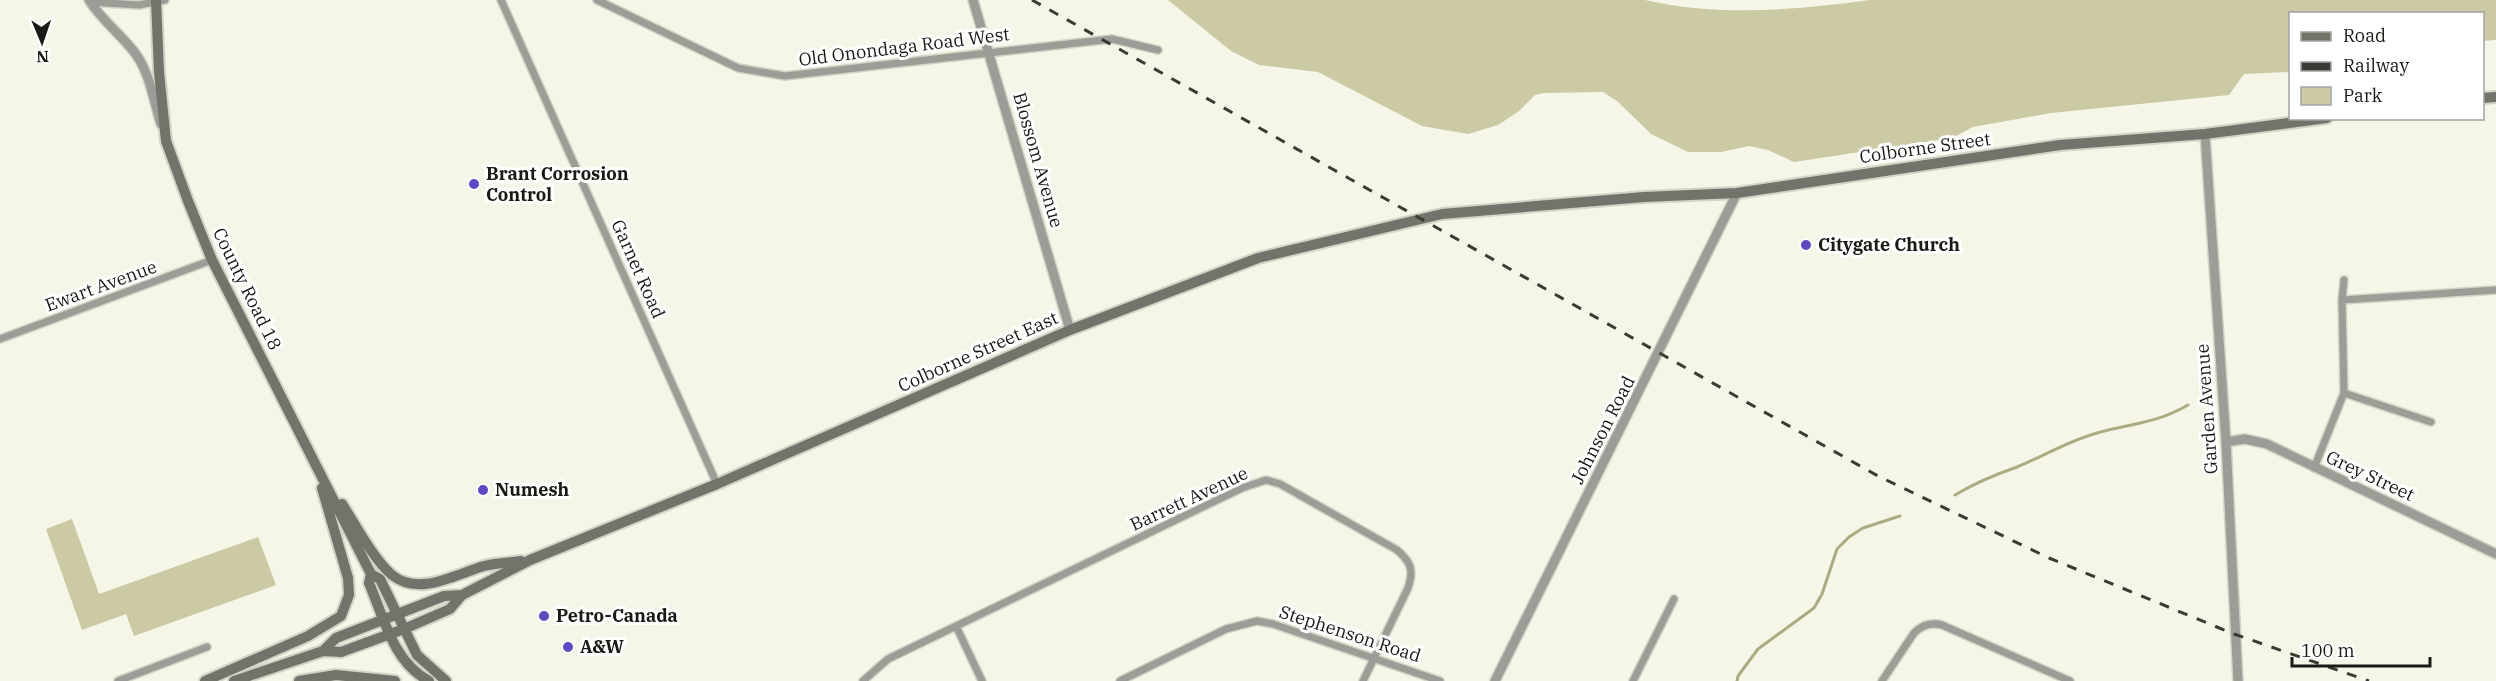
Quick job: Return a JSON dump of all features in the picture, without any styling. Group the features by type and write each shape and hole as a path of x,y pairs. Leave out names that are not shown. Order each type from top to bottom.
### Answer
{"main road":[{"name":"County Road 18","path":"159,1 166,141 212,261 371,574 380,579 417,655 446,681"},
{"name":"Colborne Street","path":"1528,207 1737,193 2060,145 2205,134 2312,120"},
{"name":"Colborne Street East","path":"323,651 336,638 444,596 462,594 530,560 717,484 1070,330 1258,258 1442,214 1528,207"},
{"path":"314,462 379,560 399,580 425,584 486,566 530,560"},
{"path":"205,681 308,636 341,616 349,595 348,578 314,462"},
{"name":"County Road 18","path":"371,574 369,583 390,634 407,664 429,681"},
{"name":"Colborne Street East","path":"234,681 323,651 341,652 404,629 450,609 462,594"},
{"path":"299,681 336,675 395,681"}],"street":[{"name":"Garnet Road","path":"501,0 717,484"},
{"name":"Old Onondaga Road West","path":"597,0 738,68 784,76 1112,39 1158,50"},
{"name":"Blossom Avenue","path":"973,0 990,51 1070,330"},
{"path":"90,1 124,5 159,1"},
{"path":"90,1 100,17 135,53 143,68 166,141"},
{"name":"Garden Avenue","path":"2205,134 2226,442 2238,681"},
{"name":"Johnson Road","path":"1496,681 1737,193"},
{"name":"Ewart Avenue","path":"0,339 212,261"},
{"path":"2314,468 2344,393 2342,300 2344,280"},
{"path":"2342,300 2496,290"},
{"path":"2344,393 2431,422"},
{"name":"Grey Street","path":"2226,442 2257,440 2496,554"},
{"name":"Barrett Avenue","path":"863,681 888,659 1242,488 1266,480 1280,484 1298,494 1397,550 1409,560 1412,577 1408,588 1363,681"},
{"path":"1633,681 1674,599"},
{"name":"Stephenson Road","path":"1120,681 1226,629 1257,621 1273,624 1440,681"},
{"path":"1882,681 1914,633 1921,627 1933,624 1942,625 2070,681"},
{"path":"956,626 982,681"},
{"path":"118,681 207,647"}],"green space":[{"path":"1168,0 1645,0 1701,9 1757,10 1814,7 1870,0 2496,0 2496,40 2484,41 2484,12 2289,12 2289,72 2244,74 2229,95 2051,113 1973,127 1952,138 1794,162 1768,150 1749,146 1721,152 1688,152 1651,134 1617,101 1603,92 1535,95 1519,111 1498,125 1468,134 1422,126 1318,72 1259,65 1231,51"},
{"path":"72,519 99,594 258,537 276,585 134,636 126,614 82,630 46,529"}],"waterway":[{"path":"1955,495 2076,440 2154,420 2188,405"},
{"path":"1737,681 1738,676 1758,649 1814,608 1822,594 1837,549 1863,528 1900,516"}],"railway":[{"path":"1032,0 1878,476 2049,558 2234,634 2369,681"}],"place":[{"name":"Brant Corrosion Control","path":"474,184"},
{"name":"Citygate Church","path":"1806,245"},
{"name":"Numesh","path":"483,490"},
{"name":"Petro-Canada","path":"544,616"},
{"name":"A&W","path":"568,647"}]}
